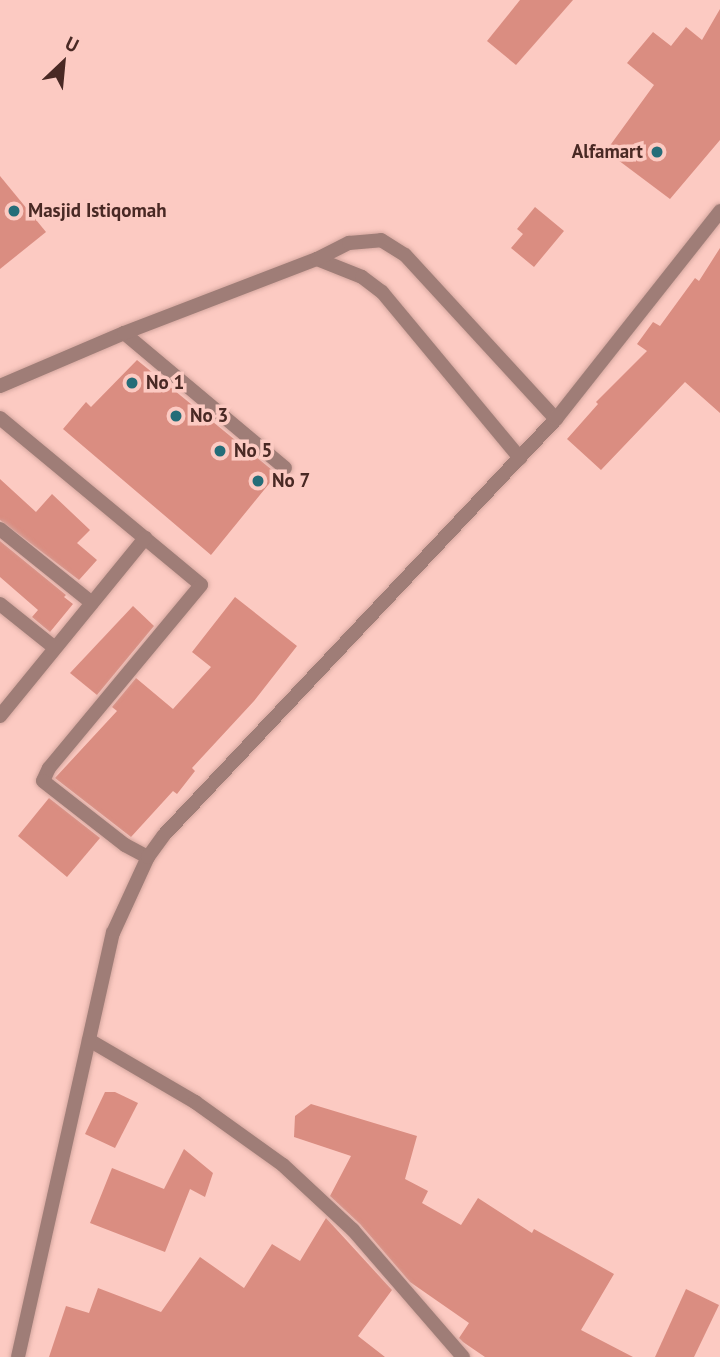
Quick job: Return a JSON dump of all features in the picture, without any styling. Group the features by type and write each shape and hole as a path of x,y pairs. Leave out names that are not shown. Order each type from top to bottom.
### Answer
{"street":[{"path":"18,1357 113,933 148,857 164,835 556,419 720,211"},
{"path":"0,386 124,333 362,240 381,240 393,246 429,280 556,419"},
{"path":"317,259 362,278 382,292 520,458"},
{"path":"124,333 285,468"},
{"path":"0,418 201,585 49,768 43,781 125,845 148,857"},
{"path":"0,529 92,603"},
{"path":"0,716 145,538"},
{"path":"0,604 55,648"},
{"path":"89,1040 195,1102 283,1165 353,1230 463,1357"}],"building":[{"path":"520,0 573,0 516,65 487,41"},
{"path":"720,9 720,140 670,199 606,151 654,85 627,63 653,32 671,46 686,27 702,40"},
{"name":"Masjid Istiqomah","path":"0,176 46,232 0,269"},
{"path":"535,207 564,231 534,267 511,248 523,234 517,229"},
{"path":"720,248 720,413 685,382 601,470 567,439 598,404 596,402 647,351 637,344 653,322 660,326 695,278 699,281"},
{"path":"137,360 277,474 211,555 63,429 86,402 91,407"},
{"path":"0,479 36,512 52,494 90,530 77,543 97,560 79,580 0,520"},
{"path":"0,541 66,595 64,597 73,604 50,632 32,617 38,610 0,577"},
{"path":"235,597 297,646 254,701 192,768 195,771 177,794 173,791 131,837 55,778 117,711 112,707 136,678 173,709 211,667 192,652"},
{"path":"133,606 154,626 97,695 70,673"},
{"path":"49,798 100,838 67,877 18,836"},
{"path":"105,1092 115,1092 138,1103 115,1148 85,1134"},
{"path":"311,1104 417,1136 405,1179 428,1191 422,1203 461,1225 478,1198 532,1233 534,1229 614,1274 581,1330 633,1357 485,1357 463,1342 459,1338 469,1323 410,1282 360,1224 330,1196 351,1156 294,1137 295,1116"},
{"path":"184,1149 213,1173 205,1197 190,1189 165,1252 90,1223 112,1168 164,1189"},
{"path":"326,1218 392,1290 358,1336 385,1357 49,1357 66,1306 89,1313 98,1288 161,1312 200,1257 244,1288 272,1244 300,1261"},
{"path":"686,1289 719,1305 694,1357 655,1357"}],"place":[{"name":"Alfamart","path":"657,152"},
{"name":"Masjid Istiqomah","path":"14,211"},
{"name":"No 1","path":"132,383"},
{"name":"No 3","path":"176,416"},
{"name":"No 5","path":"220,451"},
{"name":"No 7","path":"258,481"}]}
